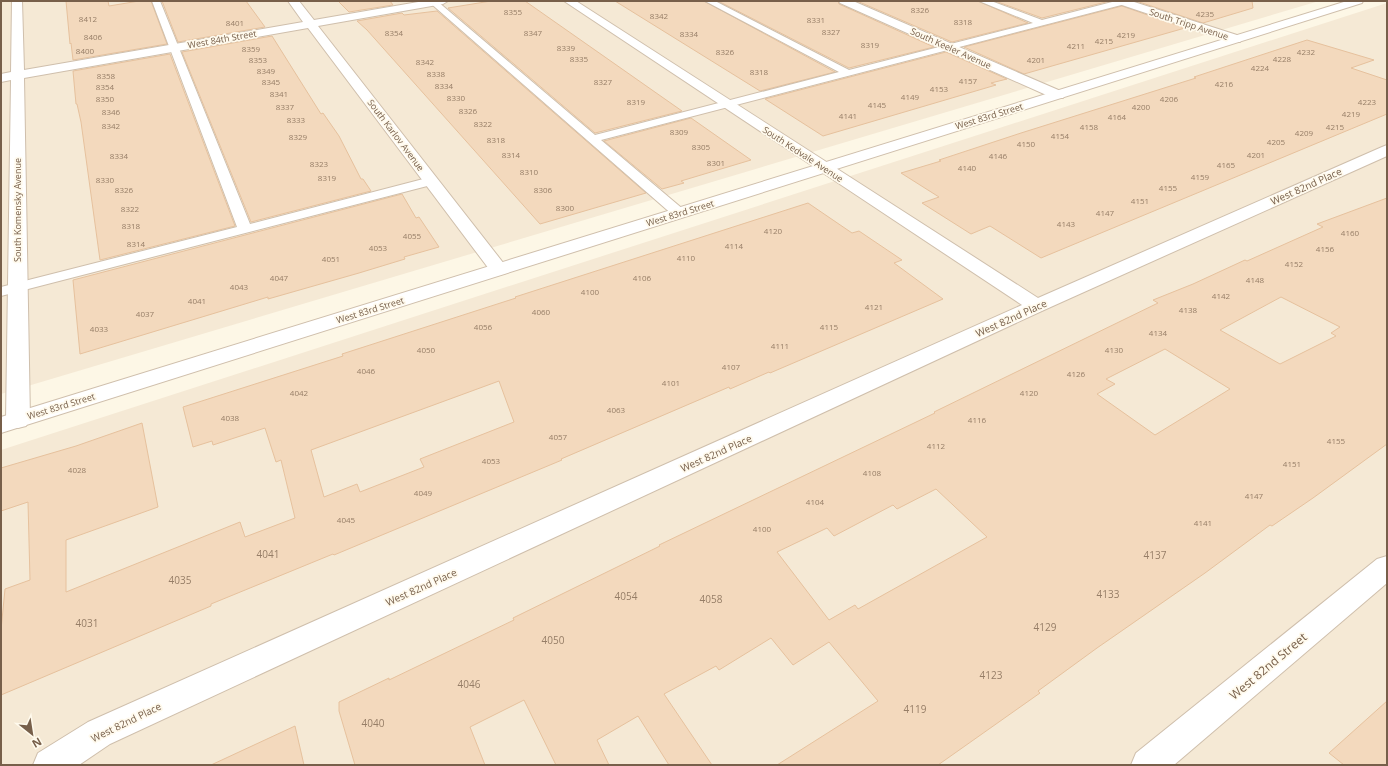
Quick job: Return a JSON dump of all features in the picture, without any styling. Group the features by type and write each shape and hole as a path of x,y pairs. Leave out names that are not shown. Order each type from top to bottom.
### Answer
{"street":[{"name":"South Komensky Avenue","path":"17,1 9,76 18,288 18,420"},
{"name":"South Karlov Avenue","path":"293,1 499,269"},
{"name":"South Kedvale Avenue","path":"569,1 1037,306"},
{"name":"South Keeler Avenue","path":"844,1 1058,95"},
{"name":"South Tripp Avenue","path":"1123,1 1236,39"},
{"name":"West 83rd Street","path":"1,425 1358,1"},
{"name":"West 84th Street","path":"9,76 436,2"},
{"name":"West 82nd Place","path":"50,765 99,733 1037,306 1387,150"},
{"name":"West 82nd Street","path":"1148,765 1387,567"}],"lane":[{"path":"156,1 245,229"},
{"path":"709,1 848,73"},
{"path":"983,1 1042,23"},
{"path":"593,139 1123,1"},
{"path":"436,2 679,213"},
{"path":"1,292 431,181"}],"shaded area":[{"path":"1,1 1319,1 1,394"},
{"path":"1387,3 1387,765 1,765 1,450"}],"building":[{"path":"66,1 108,1 109,6 139,1 151,1 167,44 73,60"},
{"path":"162,1 246,1 265,27 178,42"},
{"path":"338,1 390,1 393,5 349,12"},
{"path":"491,1 525,1 682,111 595,133 448,8"},
{"path":"615,1 704,1 835,72 760,91"},
{"path":"718,1 838,1 839,4 934,47 849,68"},
{"path":"857,1 978,1 1028,23 952,42"},
{"path":"995,1 1110,1 1042,18"},
{"path":"1136,1 1252,1 1253,8 1203,23"},
{"path":"1122,6 1185,28 1024,74 964,47"},
{"path":"437,11 646,193 540,224 367,30 357,21 402,13 404,15"},
{"path":"272,36 321,114 323,113 339,136 361,179 363,179 371,191 251,222 182,52"},
{"path":"1307,40 1374,60 1351,68 1387,80 1387,114 1041,258 990,226 971,234 922,203 939,197 901,173 941,161 939,160 1021,133 1196,78 1194,77"},
{"path":"946,52 1007,79 991,83 996,85 823,136 765,99"},
{"path":"170,54 235,226 100,260 81,122 76,104 73,71"},
{"path":"691,118 751,160 681,181 684,183 662,189 604,141"},
{"path":"402,194 416,218 419,217 439,247 404,257 405,259 359,273 268,299 268,297 80,354 73,280"},
{"path":"1387,198 1387,444 1313,498 1272,526 1270,525 1205,573 1097,648 1038,691 1040,693 938,765 777,765 878,701 829,642 793,665 771,638 719,670 716,666 664,694 712,765 669,765 638,716 597,740 609,765 556,765 524,700 470,727 485,765 355,765 339,711 339,702 389,678 389,680 514,620 513,618 660,546 659,545 935,413 934,412 1158,303 1153,300 1193,284 1245,260 1247,261 1323,227 1317,224","holes":["1281,297 1340,327 1331,333 1336,336 1280,364 1220,330","1165,349 1230,389 1155,435 1097,394 1115,384 1106,379","936,489 987,537 858,609 855,605 829,620 777,552 827,528 834,536 893,505 897,509"]},
{"path":"808,203 852,233 859,231 902,260 894,263 943,299 770,373 769,372 730,389 729,387 561,459 562,460 334,555 333,554 211,604 211,606 1,695 1,630 5,589 30,580 28,502 1,511 1,468 76,446 142,423 158,507 66,540 66,592 240,522 245,537 295,518 281,460 276,462 265,428 213,445 212,441 193,447 183,407 343,356 342,354 516,298 515,297","holes":["499,381 514,422 420,459 424,467 360,492 357,484 324,497 311,450"]},
{"path":"1387,701 1387,765 1344,765 1329,753"},
{"path":"295,726 304,765 211,765"}]}
